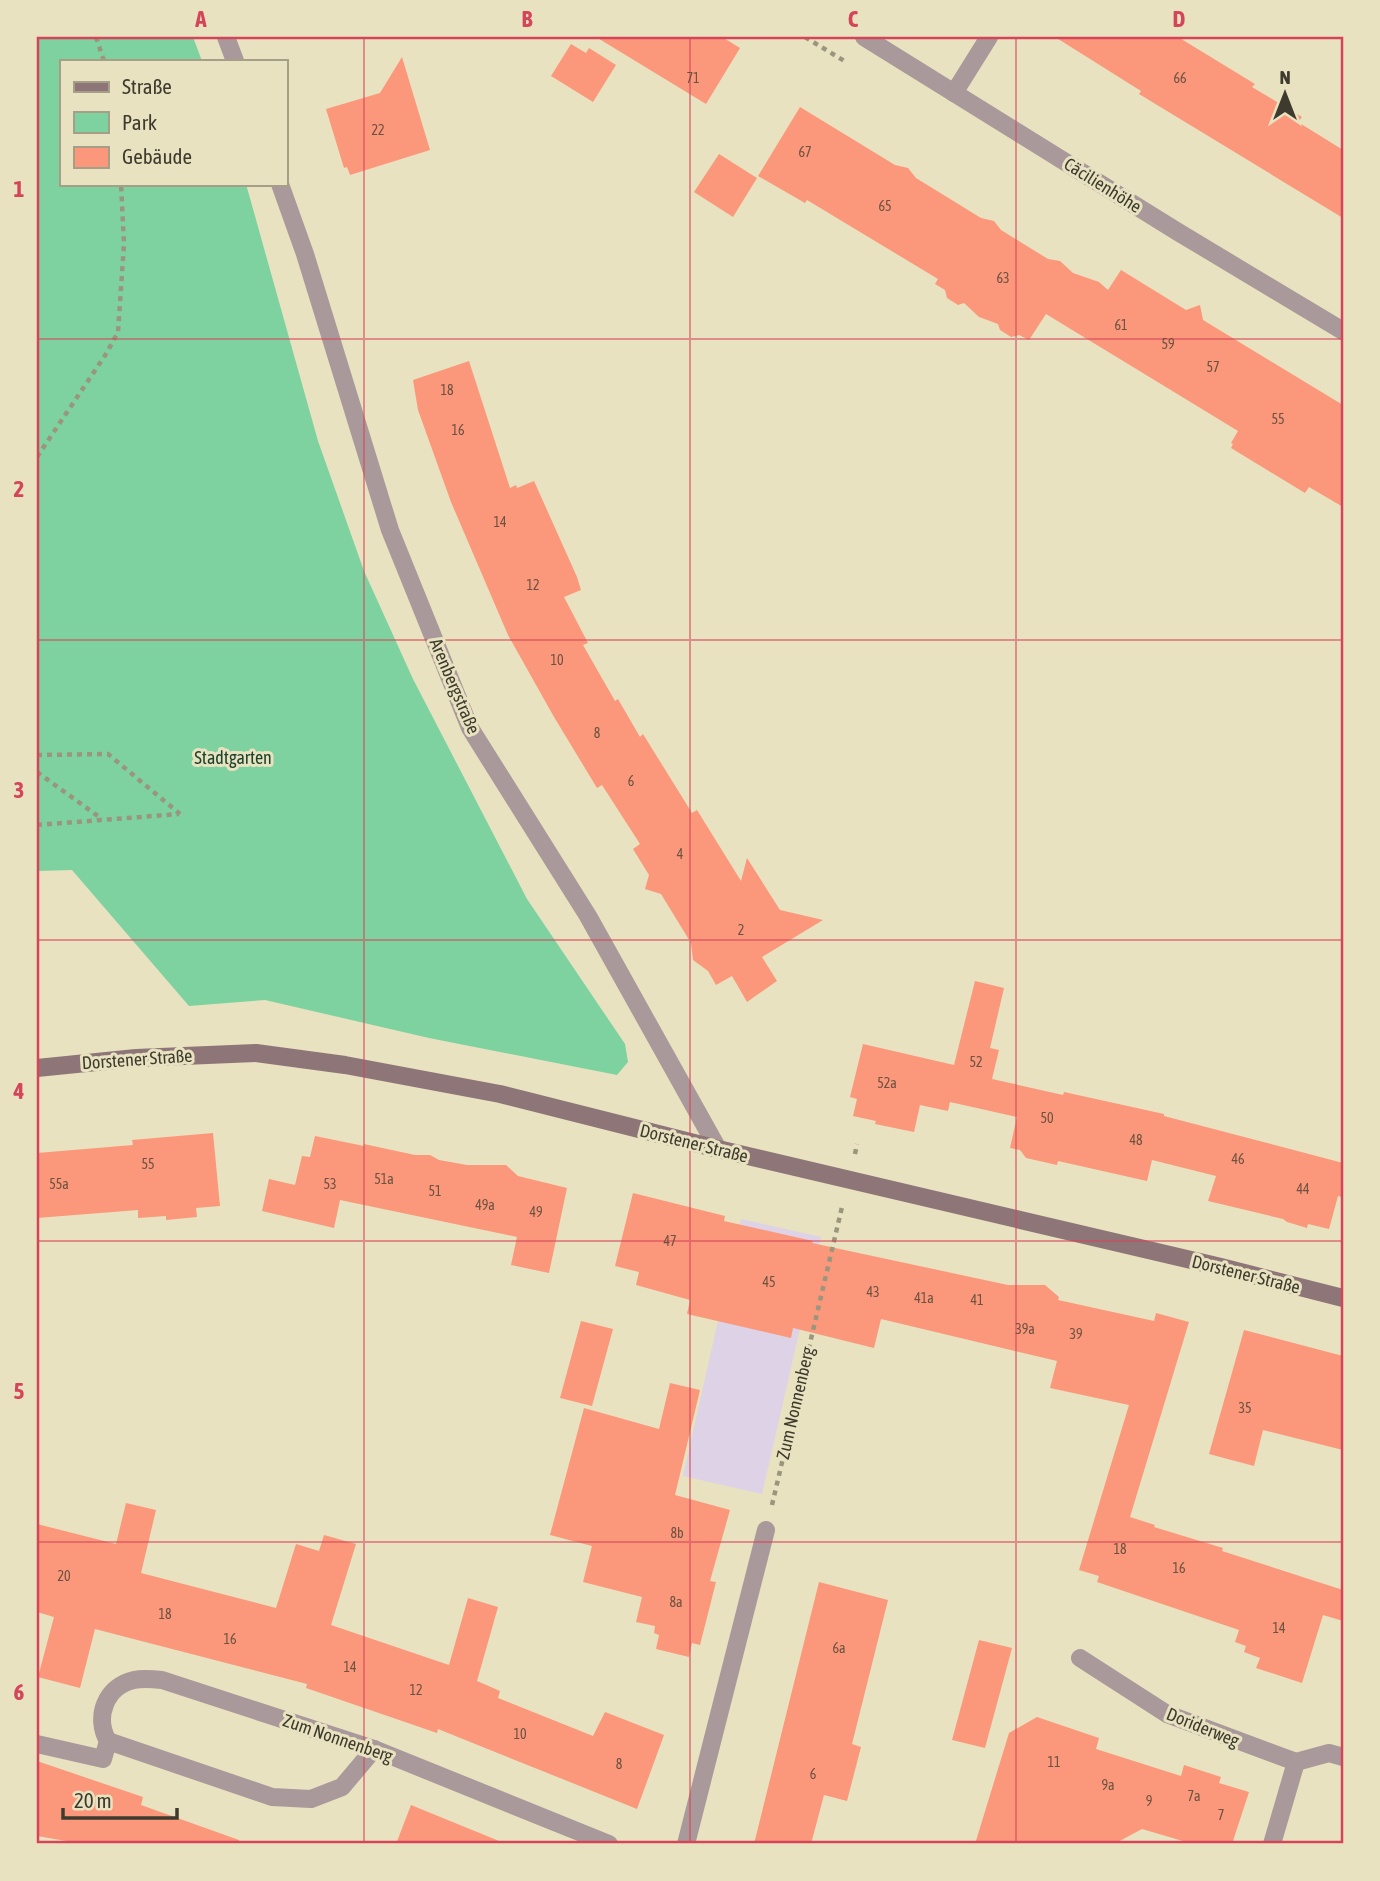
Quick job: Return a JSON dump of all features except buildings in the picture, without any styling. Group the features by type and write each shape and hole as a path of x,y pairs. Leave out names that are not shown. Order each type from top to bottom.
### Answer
{"main road":[{"name":"Dorstener Straße","path":"37,1068 196,1054 256,1053 299,1058 500,1094 718,1149 1343,1298"}],"street":[{"path":"226,37 235,60"},
{"name":"Cäcilienhöhe","path":"864,37 1343,331"},
{"path":"954,93 989,37"},
{"name":"Arenbergstraße","path":"281,186 305,254 390,530 470,728 588,916 718,1149"},
{"path":"686,1844 766,1530"},
{"name":"Doriderweg","path":"1080,1658 1167,1714 1296,1762"},
{"name":"Zum Nonnenberg","path":"108,1741 101,1724 102,1714 116,1687 132,1680 162,1680 374,1749 610,1844"},
{"path":"37,1744 103,1759 108,1741 272,1797 312,1799 342,1787 374,1749"},
{"path":"1272,1844 1296,1762 1329,1753 1343,1757"}],"path":[{"path":"96,37 104,60"},
{"path":"37,457 118,332 124,244 121,186"},
{"path":"37,755 107,754 180,814 37,825"},
{"path":"37,772 102,820"},
{"name":"Zum Nonnenberg","path":"766,1530 857,1144"}],"shaded area":[{"path":"741,1219 821,1237 762,1494 683,1476"}],"green space":[{"name":"Stadtgarten","path":"37,37 193,37 202,60 60,60 60,186 247,186 318,441 364,571 413,679 527,899 625,1044 628,1062 617,1075 429,1038 265,1000 189,1006 72,870 37,871"}]}
